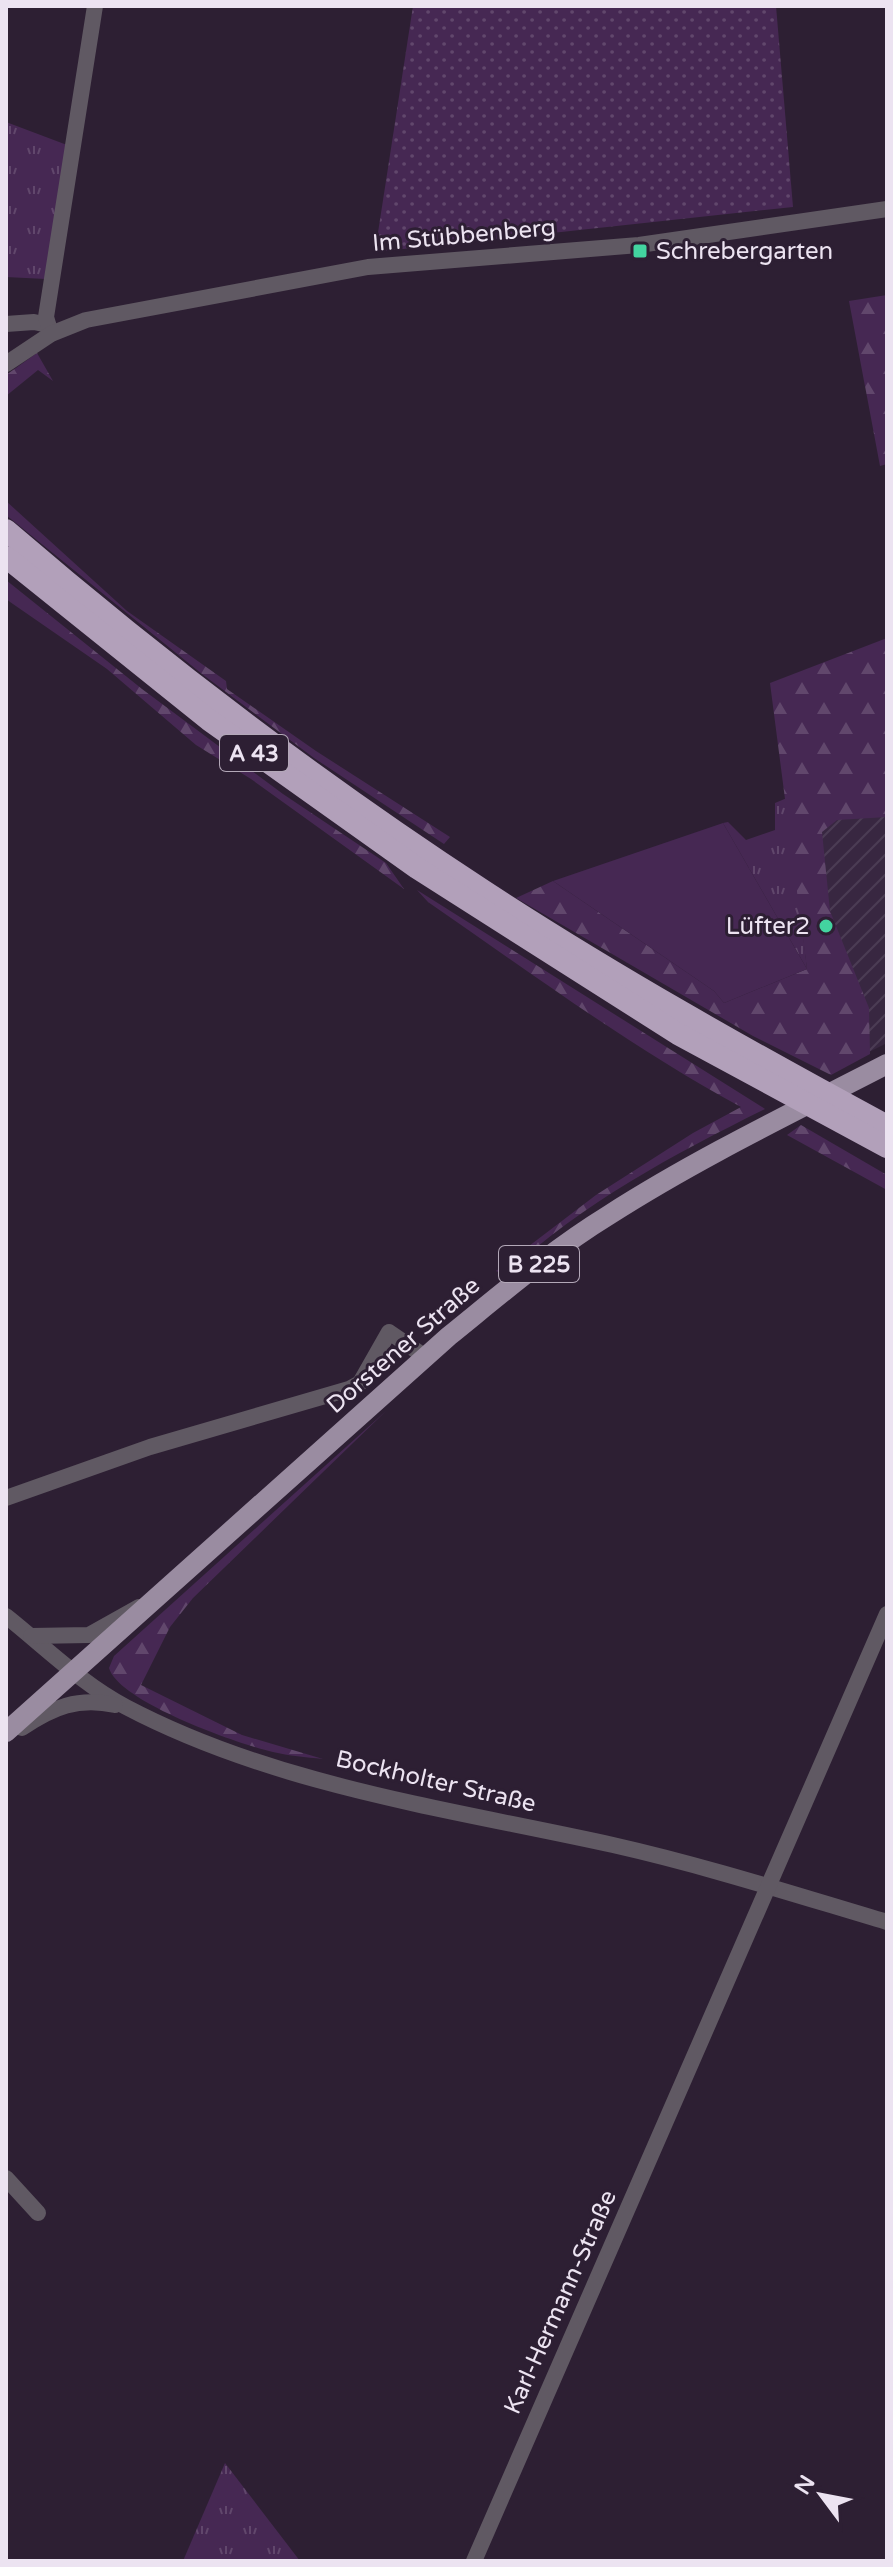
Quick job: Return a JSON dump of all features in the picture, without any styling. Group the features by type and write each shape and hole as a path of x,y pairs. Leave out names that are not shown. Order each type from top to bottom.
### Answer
{"highway":[{"name":"A 43","path":"6,530 222,705 446,865 799,1089 845,1114 887,1147"},
{"name":"A 43","path":"6,557 209,720 417,868 678,1034 799,1089"},
{"name":"A 43","path":"845,1114 887,1126"},
{"path":"845,1114 887,1119"},
{"path":"845,1114 887,1156"}],"main road":[{"name":"Dorstener Straße","path":"76,1672 519,1279 608,1215 732,1144 887,1064"},
{"name":"B 225","path":"6,1734 76,1672"}],"street":[{"path":"49,330 46,317 95,6"},
{"name":"Im Stübbenberg","path":"6,324 49,330 124,311 368,267 639,245 887,209"},
{"name":"Im Stübbenberg","path":"6,364 49,330"},
{"path":"6,1498 150,1447 349,1389 360,1383 389,1332 427,1358"},
{"path":"31,1636 89,1635 134,1609 152,1605"},
{"name":"Karl-Hermann-Straße","path":"474,2561 887,1614"},
{"name":"Bockholter Straße","path":"6,1616 127,1708 237,1754 326,1782 674,1859 887,1922"},
{"path":"6,1734 46,1711 72,1702 96,1701 127,1708"},
{"path":"6,2178 38,2213"}],"shaded area":[{"path":"887,763 887,1043 843,1065 787,798"}],"green space":[{"path":"413,6 776,6 793,207 375,252"},
{"path":"6,122 67,145 46,279 6,277"},
{"path":"887,295 887,464 880,466 849,301"},
{"path":"37,353 53,381 38,370 6,396 6,375"},
{"path":"6,501 127,611 226,681 227,689 316,751 450,837 444,844 314,758 202,674 6,515"},
{"path":"6,580 142,689 283,794 386,863 404,889 251,779 196,745 107,669 6,599"},
{"path":"887,638 887,817 837,820 822,832 830,911 869,1008 870,1054 831,1075 753,1036 516,898 553,881 714,991 724,1003 807,969 770,683"},
{"path":"787,798 807,969 723,823 728,822 746,840 775,830 775,803"},
{"path":"723,823 807,969 724,1003 714,991 553,881"},
{"path":"417,890 765,1109 662,1163 596,1204 505,1275 496,1271 596,1195 693,1133 741,1107 582,1009 428,902"},
{"path":"801,1125 887,1175 887,1190 787,1135"},
{"path":"386,1411 193,1598 170,1627 141,1685 242,1735 323,1759 273,1752 208,1731 156,1707 117,1681 109,1668 114,1656"},
{"path":"225,2463 300,2561 183,2561"}],"place":[{"name":"Schrebergarten","path":"640,251"},
{"name":"Lüfter2","path":"826,926"}]}
